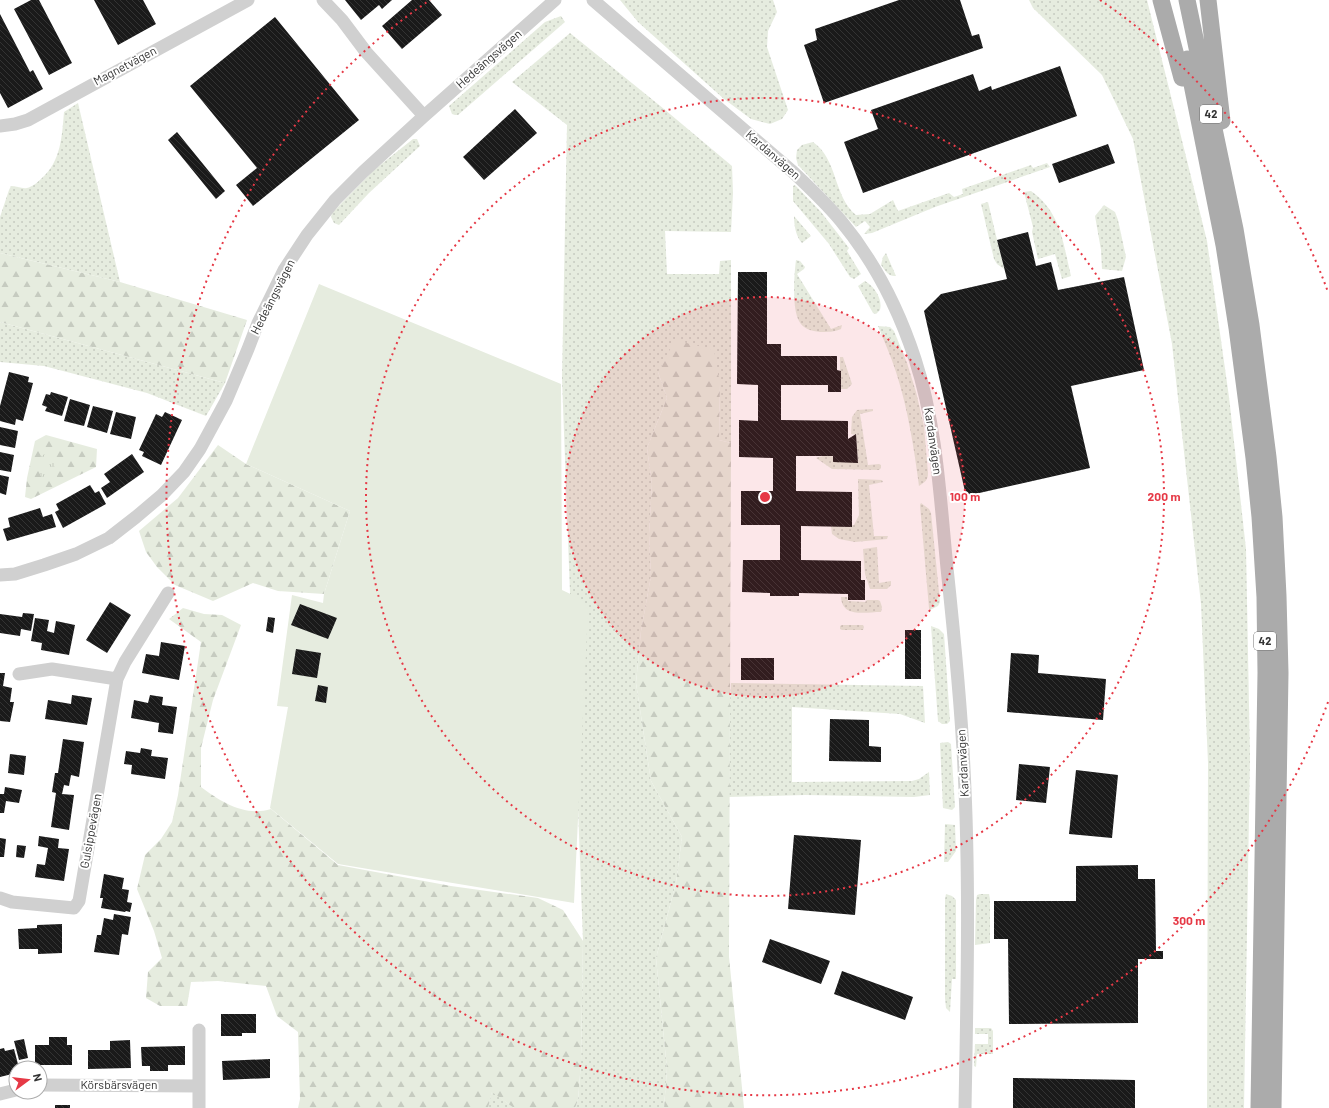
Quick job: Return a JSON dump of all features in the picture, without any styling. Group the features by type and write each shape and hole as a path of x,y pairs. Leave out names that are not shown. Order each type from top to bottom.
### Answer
{"main road":[{"path":"1161,0 1210,178"},
{"name":"42","path":"1176,0 1224,245 1238,328 1260,517 1265,597 1266,673 1259,1108"},
{"name":"42","path":"1186,0 1235,229 1251,325 1274,517 1280,673 1273,1108"},
{"path":"1208,0 1235,229"}],"street":[{"name":"Magnetvägen","path":"0,126 28,120 248,0"},
{"path":"323,0 342,20 366,52 424,116"},
{"name":"Hedeängsvägen","path":"0,575 15,574 76,554 109,538 157,500 184,472 200,449 216,421 258,323 284,270 307,235 335,200 363,172 555,0"},
{"name":"Kardanvägen","path":"593,0 819,196 842,222 864,253 891,300 915,358 927,401 934,444 952,617 964,767 967,875 965,1108"},
{"name":"Gulsippevägen","path":"0,898 12,902 74,908 79,901 117,679 125,662 168,594"},
{"path":"20,674 52,669 117,679"},
{"path":"198,1030 199,1108"},
{"name":"Körsbärsvägen","path":"48,1085 199,1086"}],"green space":[{"path":"620,0 773,0 777,12 768,31 767,47 788,110 782,119 770,124 751,119 724,99 638,22"},
{"path":"1029,0 1147,0 1207,241 1229,397 1246,549 1250,757 1244,1108 1207,1108 1208,763 1201,604 1172,344 1133,139 1102,75 1033,8"},
{"path":"561,16 565,22 458,115 452,114 449,106 545,22"},
{"path":"570,33 732,166 733,193 731,232 665,231 667,274 719,274 720,261 731,260 731,443 719,440 720,384 658,372 667,398 647,448 652,484 649,534 651,576 641,631 636,683 651,781 682,837 676,883 656,958 667,1069 664,1108 575,1108 578,1100 581,1062 583,941 562,379 567,125 512,82"},
{"path":"78,103 120,282 0,253 0,217 11,186 27,188 39,181 48,171 57,156 61,139 64,112"},
{"path":"413,139 417,139 420,146 369,193 339,225 334,223 331,217 332,213 374,170"},
{"path":"813,142 821,149 827,158 843,198 856,215 870,214 893,200 898,211 949,193 954,197 963,194 962,189 1031,165 1033,168 1047,163 1050,167 935,207 872,233 864,234 870,227 865,221 856,227 798,165 796,158 797,150 802,145"},
{"path":"795,185 821,212 849,248 847,251 861,274 854,279 850,277 829,244 793,201 793,186"},
{"path":"1031,191 1049,208 1055,218 1063,240 1071,276 1062,279 1055,254 1038,259 1032,232 1033,227 1024,192"},
{"path":"988,202 1004,269 997,264 994,259 981,204"},
{"path":"1104,205 1115,212 1118,220 1126,257 1122,271 1102,269 1101,250 1095,216"},
{"path":"794,216 811,236 802,243 798,238 794,223"},
{"path":"0,253 120,282 247,320 225,383 0,322"},
{"path":"886,253 896,276 889,274 881,265 883,257"},
{"path":"796,260 800,261 805,267 797,274 831,329 842,325 841,329 820,332 814,331 803,326 799,321 794,300"},
{"path":"865,281 872,286 879,297 881,306 880,310 876,314 873,313 858,286"},
{"path":"319,284 561,384 562,590 581,599 588,609 574,903 338,864 270,808 288,707 277,706 292,595 323,603 324,594 350,511 246,464"},
{"path":"0,322 225,383 206,416 147,393 44,366 0,362"},
{"path":"878,326 890,327 894,331 907,363 916,392 924,426 928,473 926,481 919,486 913,443 904,400 890,354"},
{"path":"675,340 714,350 720,384 719,440 731,443 729,957 744,1108 664,1108 667,1069 656,958 676,883 682,837 651,781 636,683 641,631 651,576 649,534 652,484 647,448 667,398 658,372"},
{"path":"840,357 843,357 852,384 847,389 840,389"},
{"path":"873,409 873,411 860,414 868,465 879,464 881,465 881,468 879,470 832,469 816,458 832,456 858,462 856,435 851,434 852,417 857,410"},
{"path":"46,435 97,449 96,467 31,499 25,497 27,478 35,441"},
{"path":"218,445 246,464 350,511 324,594 278,591 253,583 213,601 175,585 157,567 146,552 139,531 178,498"},
{"path":"51,450 57,477 43,482 35,460"},
{"path":"858,479 882,480 883,482 869,485 874,536 888,536 887,539 855,542 839,539 832,534 831,526 854,525 859,515"},
{"path":"921,503 929,509 931,513 940,602 938,606 930,610 920,505"},
{"path":"877,547 879,583 891,581 891,585 887,589 870,589 865,574 863,549"},
{"path":"841,597 847,597 848,601 865,602 867,600 878,600 880,601 882,607 881,612 862,613 850,611 842,604"},
{"path":"183,608 204,614 222,615 241,625 213,700 201,748 201,787 225,803 243,810 261,811 271,809 338,865 451,886 538,898 563,910 583,941 581,1062 578,1100 575,1108 514,1108 492,1092 488,1108 298,1108 300,1099 298,1032 277,1016 266,986 218,981 191,982 187,1006 160,1006 146,998 148,972 162,958 154,931 137,889 145,855 161,839 172,822 178,795 201,642 169,619"},
{"path":"863,625 864,627 863,630 842,630 840,629 840,626"},
{"path":"931,626 939,629 944,634 950,721 947,724 942,724 938,721"},
{"path":"731,683 923,686 925,723 900,714 792,707 792,782 912,781 919,779 929,772 930,795 914,797 805,795 729,797"},
{"path":"948,742 951,744 955,807 952,810 943,808 940,743"},
{"path":"945,824 955,825 956,851 948,862 944,862"},
{"path":"946,894 952,896 956,900 956,979 952,979 950,1012 946,1008 945,998"},
{"path":"989,894 990,943 975,945 976,900 977,895"},
{"path":"975,1028 991,1028 993,1031 993,1054 977,1054 976,1067 974,1066 975,1044 988,1044 988,1034 975,1034"},
{"path":"492,1091 514,1108 488,1108"}],"building":[{"path":"31,0 39,0 72,63 49,75 14,9"},
{"path":"94,0 143,0 156,24 118,45"},
{"path":"345,0 392,0 382,9 379,5 361,20"},
{"path":"412,0 429,0 442,15 402,49 382,26"},
{"path":"899,0 960,0 972,36 979,34 983,48 824,103 804,45 817,40 815,29"},
{"path":"0,14 30,72 33,70 43,89 8,108 0,93"},
{"path":"275,17 359,120 253,206 236,185 257,168 190,86"},
{"path":"1060,66 1077,116 863,193 844,142 878,129 871,110 973,74 979,91 991,86 992,90"},
{"path":"515,109 537,133 484,180 463,157"},
{"path":"177,132 225,191 216,199 168,140"},
{"path":"1108,144 1115,163 1059,183 1052,164"},
{"path":"1028,232 1036,266 1051,262 1058,290 1124,277 1144,370 1071,386 1090,468 966,496 924,311 941,294 1007,279 997,240"},
{"path":"738,272 767,272 767,344 781,344 781,356 837,356 837,370 841,371 841,392 828,392 828,385 781,385 781,420 848,421 848,439 856,434 858,463 833,462 833,456 796,456 796,491 852,492 852,527 801,526 801,560 861,561 861,580 865,580 865,600 848,600 848,594 799,593 799,596 770,596 770,593 742,592 743,560 780,560 780,525 741,525 741,491 773,491 773,458 739,457 739,420 758,421 758,385 737,384"},
{"path":"9,372 29,377 28,382 33,383 23,421 16,419 15,425 0,421 0,406"},
{"path":"51,392 68,397 62,416 45,411 47,407 42,405 46,394 50,395"},
{"path":"70,399 90,405 84,426 64,421"},
{"path":"93,406 113,411 107,433 87,427"},
{"path":"116,412 136,417 131,439 110,434"},
{"path":"165,412 182,420 161,465 142,456 144,452 139,450 156,414 162,417"},
{"path":"0,427 18,431 15,448 0,445"},
{"path":"0,452 14,455 11,472 0,470"},
{"path":"132,454 144,472 107,498 101,488 110,482 104,474"},
{"path":"0,475 9,477 6,495 0,493"},
{"path":"90,485 95,493 99,491 106,504 63,528 55,512 59,510 56,504"},
{"path":"40,508 43,517 52,514 56,527 7,541 3,529 10,527 8,518"},
{"path":"110,602 131,615 107,653 86,640"},
{"path":"300,604 337,618 328,639 291,625"},
{"path":"23,613 34,614 31,631 21,629 20,636 0,633 0,614 22,617"},
{"path":"268,617 275,618 273,633 266,631"},
{"path":"35,618 49,620 47,631 54,633 56,621 75,625 69,655 41,650 42,643 31,641"},
{"path":"905,630 921,630 921,679 905,679"},
{"path":"161,642 185,646 179,680 142,673 146,654 159,656"},
{"path":"296,649 321,653 317,678 292,674"},
{"path":"1011,653 1039,655 1038,673 1106,679 1103,720 1007,712"},
{"path":"741,658 774,658 774,680 741,680"},
{"path":"0,673 5,673 3,686 12,688 10,702 14,702 10,722 0,721"},
{"path":"318,685 328,687 326,703 315,701"},
{"path":"72,695 92,698 87,725 45,719 48,700 71,704"},
{"path":"150,695 163,697 162,705 177,707 173,734 158,732 159,723 131,718 134,700 148,703"},
{"path":"830,719 869,720 869,746 881,747 881,762 829,761"},
{"path":"63,739 84,742 79,777 71,775 69,786 64,785 62,794 74,795 69,830 51,827 56,793 52,792 55,773 58,773"},
{"path":"141,748 152,750 151,756 168,758 165,779 131,774 132,765 124,764 126,751 140,753"},
{"path":"10,754 26,756 24,775 8,773"},
{"path":"1019,764 1050,767 1046,803 1016,800"},
{"path":"1076,770 1118,775 1112,838 1069,834"},
{"path":"5,787 22,790 19,803 6,801 4,813 0,813 0,794 4,794"},
{"path":"794,835 861,840 855,915 788,909"},
{"path":"39,836 59,839 58,848 69,849 64,881 35,877 37,864 45,865 48,848 38,846"},
{"path":"0,838 6,839 4,857 0,857"},
{"path":"17,845 26,846 24,858 16,857"},
{"path":"1138,865 1138,879 1155,879 1156,951 1163,951 1163,959 1138,959 1138,1023 1009,1024 1008,939 994,939 994,901 1076,901 1076,866"},
{"path":"104,874 124,878 122,889 129,890 127,902 132,903 130,912 101,908 103,898 100,898"},
{"path":"114,914 131,917 128,935 122,934 119,955 94,952 97,935 101,935 104,918 113,920"},
{"path":"62,924 62,953 38,954 38,949 19,949 18,929 37,928 37,925"},
{"path":"770,939 830,961 821,984 762,962"},
{"path":"842,971 913,997 905,1020 834,994"},
{"path":"221,1014 256,1014 256,1033 242,1033 242,1036 221,1036"},
{"path":"49,1037 67,1037 67,1045 72,1045 72,1065 48,1065 48,1060 35,1060 35,1045 49,1045"},
{"path":"24,1039 28,1058 19,1060 14,1041"},
{"path":"130,1040 131,1068 88,1069 88,1050 110,1050 110,1041"},
{"path":"185,1046 185,1065 168,1065 168,1071 150,1071 150,1066 142,1066 141,1047"},
{"path":"4,1048 5,1051 14,1049 17,1060 8,1060 8,1075 0,1077 0,1049"},
{"path":"270,1059 270,1078 223,1080 222,1061"},
{"path":"1013,1078 1135,1080 1135,1108 1013,1108"},
{"path":"55,1105 70,1105 70,1108 55,1108"}]}
